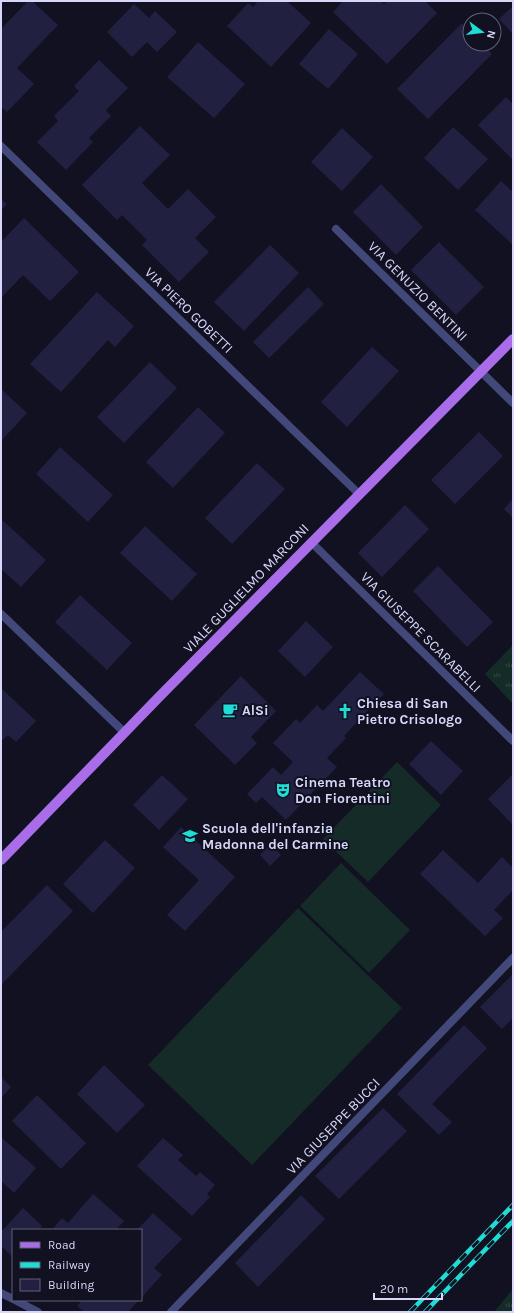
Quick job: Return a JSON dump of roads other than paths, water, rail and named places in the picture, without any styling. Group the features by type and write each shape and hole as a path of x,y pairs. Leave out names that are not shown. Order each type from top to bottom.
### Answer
{"main road":[{"name":"VIALE GUGLIELMO MARCONI","path":"1,860 124,732 513,339"}],"street":[{"name":"VIA PIERO GOBETTI","path":"1,146 359,494"},
{"name":"VIA GENUZIO BENTINI","path":"336,229 513,403"},
{"name":"VIA GIUSEPPE SCARABELLI","path":"311,542 513,741"},
{"path":"1,614 124,732"},
{"name":"VIA GIUSEPPE BUCCI","path":"171,1312 513,958"},
{"path":"1,1293 12,1299"},
{"path":"16,1301 38,1312"}],"railway":[{"path":"410,1312 513,1205"},
{"path":"425,1312 513,1221"}],"place":[{"name":"AlSi","path":"230,710"},
{"name":"Chiesa di San Pietro Crisologo","path":"345,711"},
{"name":"Cinema Teatro Don Fiorentini","path":"283,790"},
{"name":"Scuola dell'infanzia Madonna del Carmine","path":"190,836"}]}
